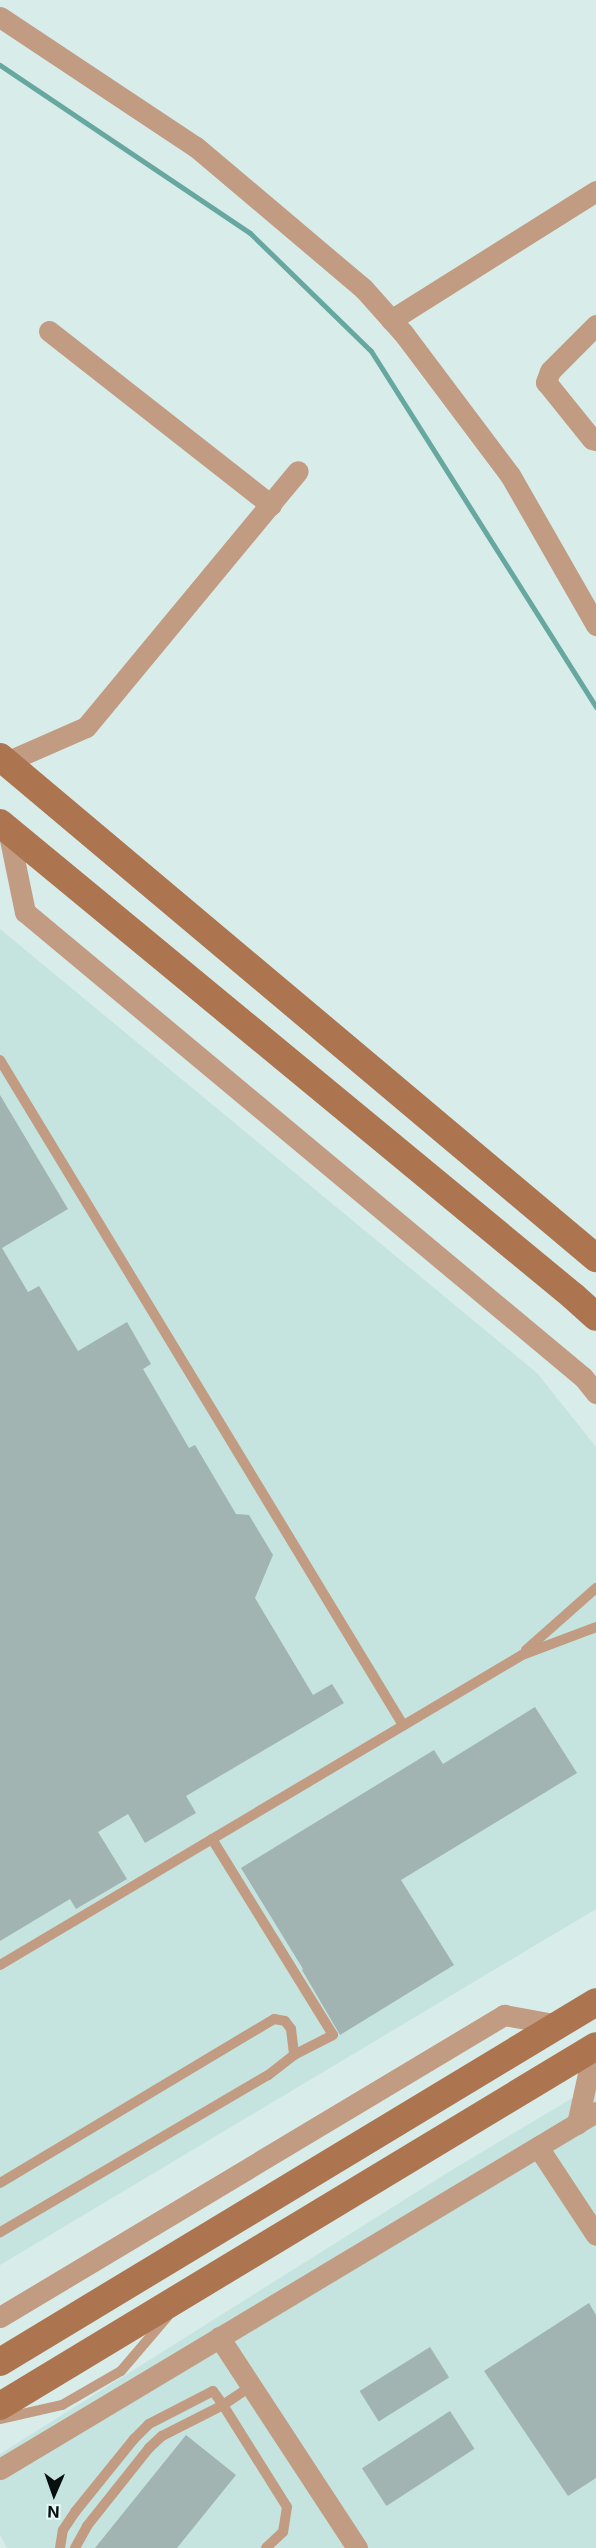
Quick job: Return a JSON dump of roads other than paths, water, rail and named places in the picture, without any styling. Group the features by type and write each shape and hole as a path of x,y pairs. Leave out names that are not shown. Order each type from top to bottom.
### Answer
{"main road":[{"path":"3,760 596,1258"},
{"path":"4,827 596,1317"},
{"path":"0,2362 596,2002"},
{"path":"0,2406 595,2047"}],"street":[{"path":"0,17 196,147 363,288 391,320 510,475 589,595 596,625"},
{"path":"391,320 596,190"},
{"path":"596,325 550,371 546,382 592,439 596,440"},
{"path":"49,331 271,505"},
{"path":"3,760 86,727 298,471"},
{"path":"4,827 25,912 582,1377 596,1393"},
{"path":"0,2317 504,2015 559,2025"},
{"path":"577,2124 595,2047"},
{"path":"0,2469 596,2112"},
{"path":"538,2146 596,2235"},
{"path":"219,2337 357,2548"}],"lane":[{"path":"0,1060 403,1725"},
{"path":"522,1655 596,1588"},
{"path":"0,1965 522,1655 596,1627"},
{"path":"0,2232 268,2075 294,2055 333,2035 212,1839"},
{"path":"0,2183 274,2019 285,2021 291,2029 294,2055"},
{"path":"0,2419 62,2405 121,2371 190,2291"},
{"path":"75,2548 87,2526 149,2448 162,2436 223,2405 251,2386"},
{"path":"60,2548 63,2530 69,2520 134,2439 149,2424 213,2391 286,2507 283,2532 266,2548"}],"waterway":[{"path":"0,65 250,233 371,351 596,707"}]}
